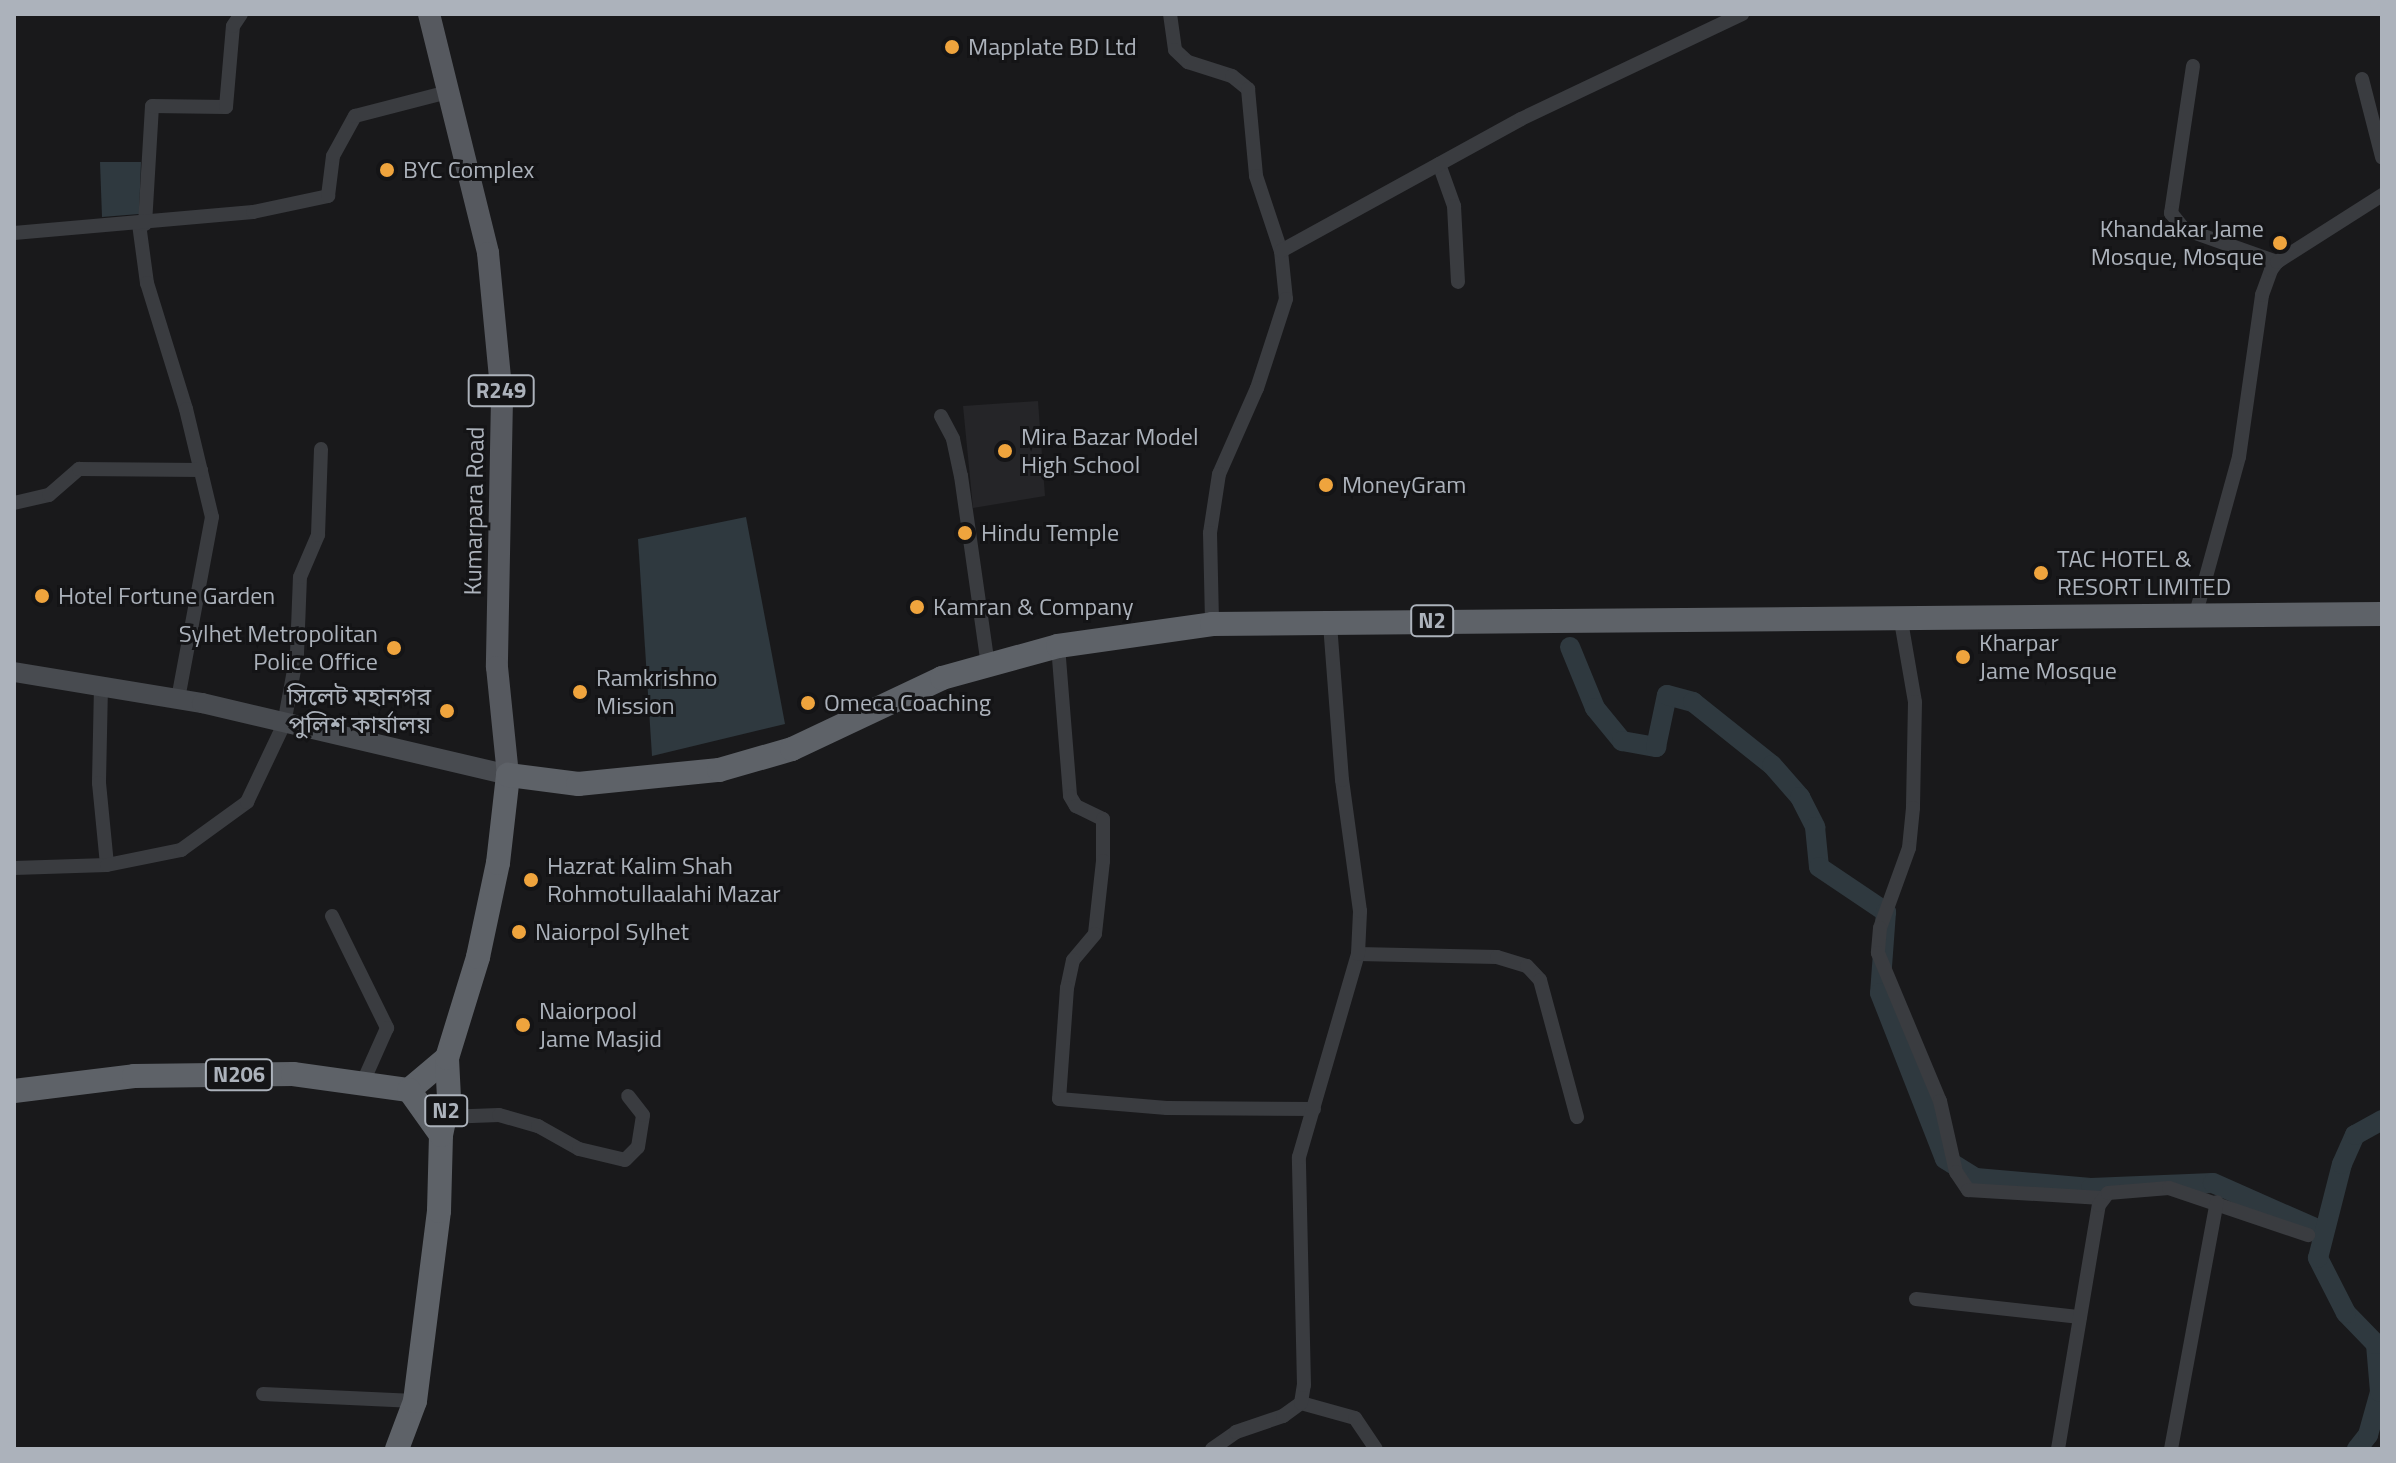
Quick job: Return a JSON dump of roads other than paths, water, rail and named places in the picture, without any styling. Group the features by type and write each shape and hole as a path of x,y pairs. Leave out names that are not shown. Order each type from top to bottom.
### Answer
{"highway":[{"name":"N2","path":"397,1449 415,1401 439,1211 447,1058 481,944 508,775 578,784 719,770 792,749 942,678 1058,646 1212,624 1901,621 2196,613 2382,614"},
{"path":"443,1126 409,1090 447,1058"},
{"name":"N206","path":"14,1091 134,1076 293,1074 409,1090"}],"main road":[{"name":"Kumarpara Road","path":"429,14 488,253 502,398 497,667 508,775"},
{"path":"14,672 178,699 508,775"}],"street":[{"path":"178,699 212,517 147,283 142,224 152,106 226,107 233,26 241,14"},
{"path":"1170,14 1175,50 1181,56 1232,76 1248,89 1256,176 1281,251 1286,299 1257,388 1219,474 1210,533 1212,624"},
{"path":"1281,251 1521,119 1742,14"},
{"path":"2193,66 2171,213 2184,229 2277,262"},
{"path":"2362,79 2382,157"},
{"path":"14,233 253,212 328,196 333,156 355,116 448,92"},
{"path":"1439,164 1454,206 1458,282"},
{"path":"2196,613 2239,457 2262,295 2277,262 2382,195"},
{"path":"941,416 953,439 961,476 988,665"},
{"path":"14,868 107,865 181,850 229,819 247,802 284,724 297,654 300,577 318,535 321,449"},
{"path":"14,503 49,495 79,469 201,470"},
{"path":"1901,621 1915,702 1913,808 1909,848 1880,928 1878,953 1940,1101 1956,1172 1968,1190 2102,1198"},
{"path":"1301,1403 1299,1157 1358,954 1360,911 1342,780 1330,624"},
{"path":"1058,646 1070,796 1076,806 1103,819 1103,861 1095,934 1073,960 1067,988 1059,1099 1167,1108 1314,1109"},
{"path":"101,686 99,783 107,865"},
{"path":"332,916 387,1028 363,1082"},
{"path":"1358,954 1497,957 1527,966 1540,980 1577,1117"},
{"path":"443,1126 499,1115 538,1126 579,1149 625,1160 638,1147 643,1115 628,1096"},
{"path":"2058,1449 2102,1198 2108,1193 2169,1188 2308,1235"},
{"path":"2171,1449 2217,1202"},
{"path":"1916,1299 2080,1317"},
{"path":"263,1394 415,1401"},
{"path":"1212,1449 1301,1403 1355,1418 1376,1449"}],"waterway":[{"path":"1570,647 1595,708 1622,741 1656,747 1667,695 1693,702 1772,765 1800,797 1815,827 1819,867 1886,912 1880,993 1945,1159 1976,1178 2091,1188 2213,1183 2322,1231"},
{"path":"2357,1449 2368,1435 2380,1392 2376,1344 2346,1313 2318,1258 2342,1164 2355,1135 2382,1120"}],"place":[{"name":"Mapplate BD Ltd","path":"952,47"},
{"name":"BYC Complex","path":"387,170"},
{"name":"Khandakar Jame Mosque, Mosque","path":"2280,243"},
{"name":"Mira Bazar Model High School","path":"1005,451"},
{"name":"MoneyGram","path":"1326,485"},
{"name":"Hindu Temple","path":"965,533"},
{"name":"TAC HOTEL & RESORT LIMITED","path":"2041,573"},
{"name":"Hotel Fortune Garden","path":"42,596"},
{"name":"Kamran & Company","path":"917,607"},
{"name":"Sylhet Metropolitan Police Office","path":"394,648"},
{"name":"Kharpar Jame Mosque","path":"1963,657"},
{"name":"Ramkrishno Mission","path":"580,692"},
{"name":"Omeca Coaching","path":"808,703"},
{"name":"সিলেট মহানগর পুলিশ কার্যালয়","path":"447,711"},
{"name":"Hazrat Kalim Shah Rohmotullaalahi Mazar","path":"531,880"},
{"name":"Naiorpol Sylhet","path":"519,932"},
{"name":"Naiorpool Jame Masjid","path":"523,1025"}]}
